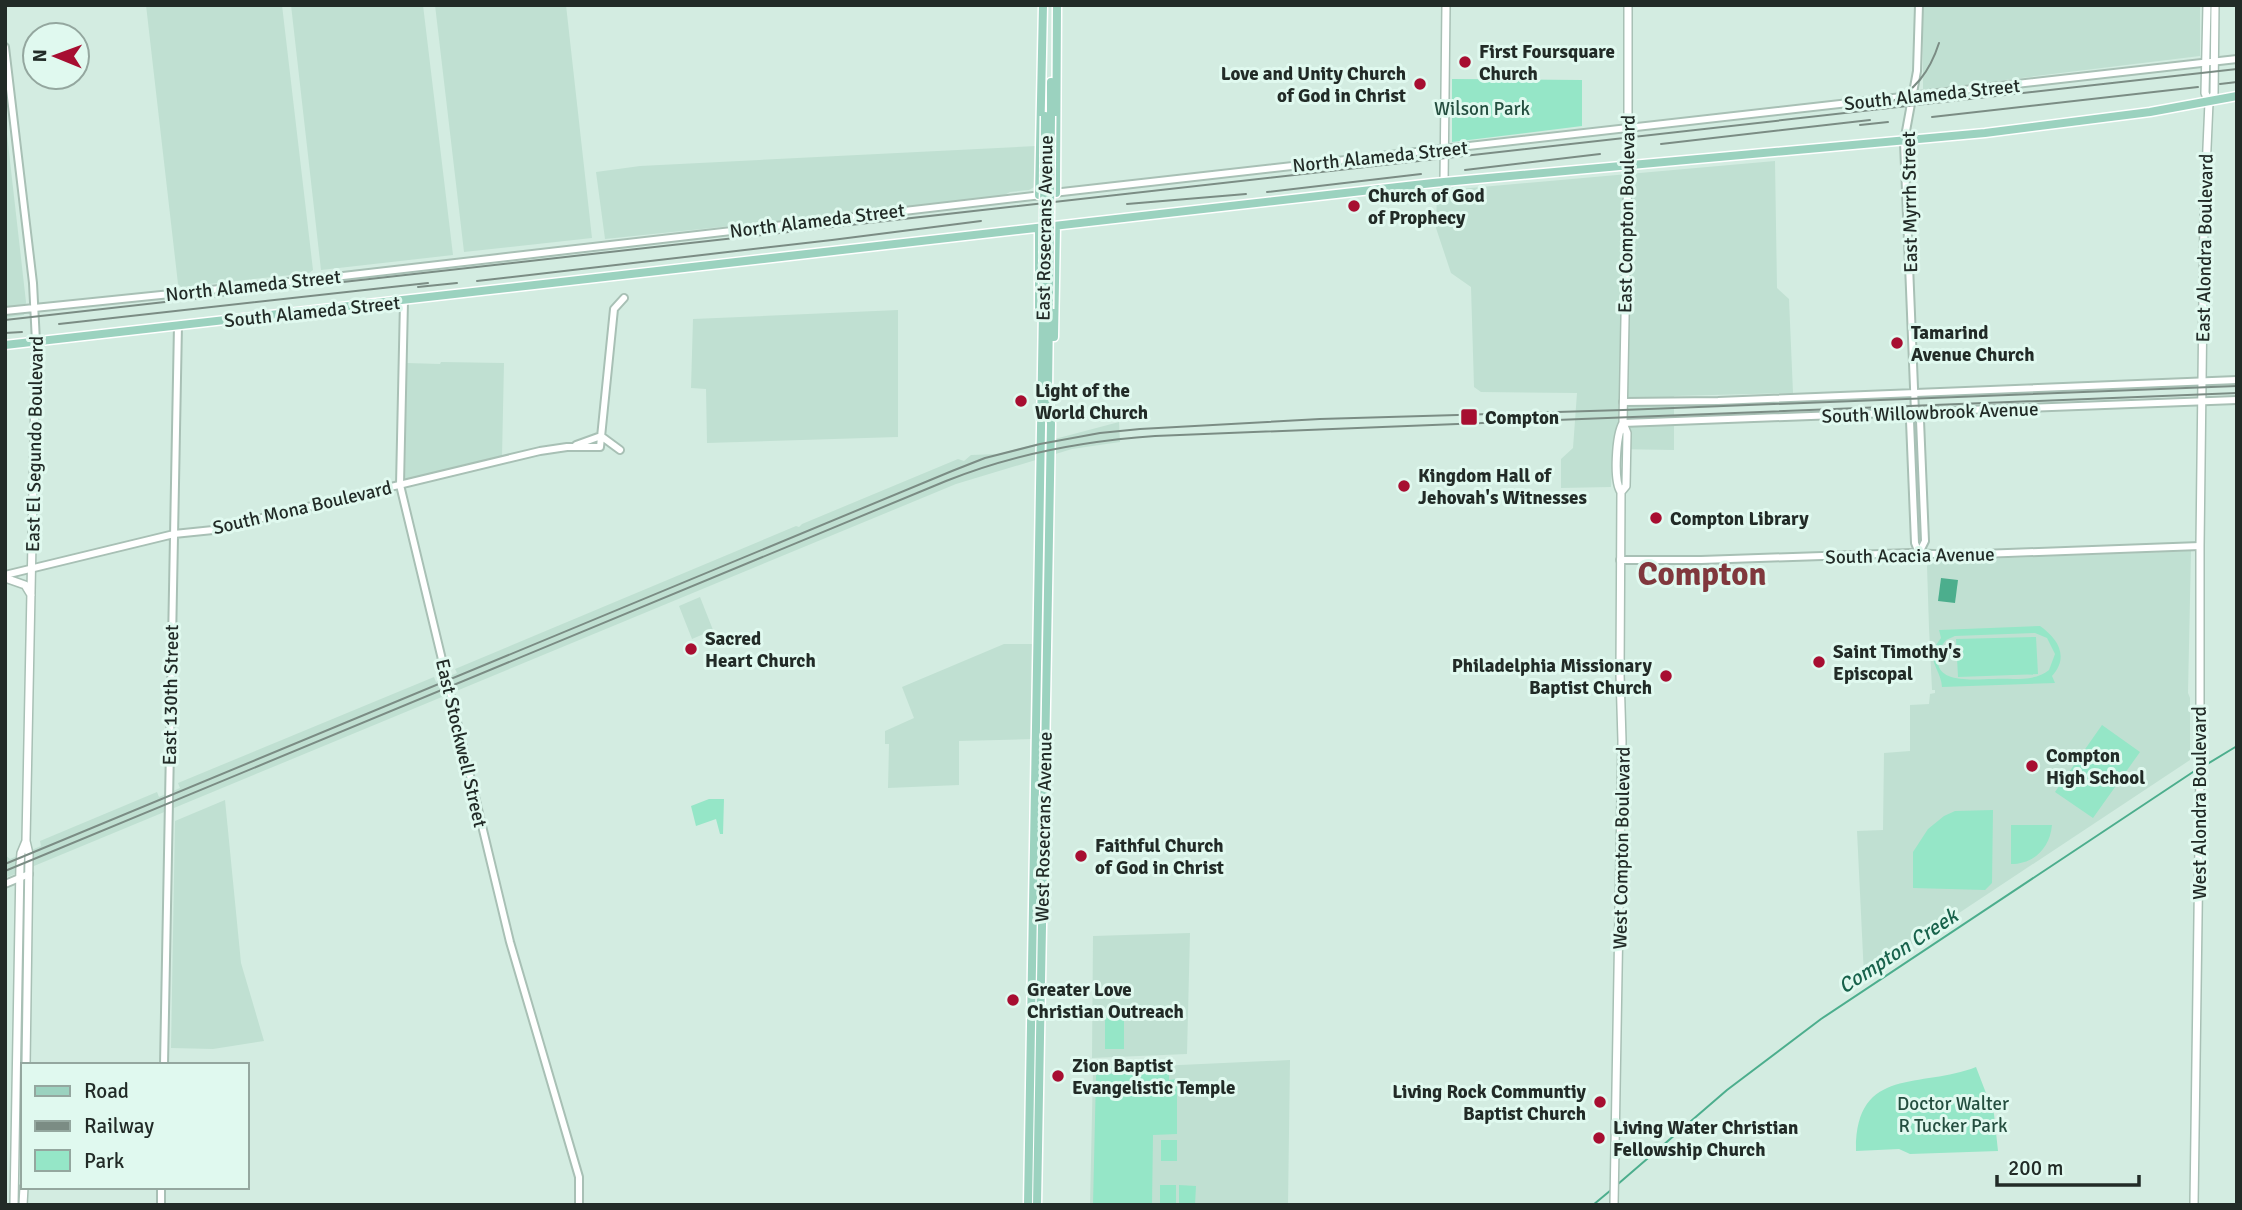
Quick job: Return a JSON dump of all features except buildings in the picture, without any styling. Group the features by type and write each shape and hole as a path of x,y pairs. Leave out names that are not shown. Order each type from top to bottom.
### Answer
{"main road":[{"name":"East Rosecrans Avenue","path":"1044,5 1048,116 1046,309 1041,427 1046,451"},
{"path":"1039,195 1044,5"},
{"name":"East Rosecrans Avenue","path":"1048,116 1055,5"},
{"path":"1055,5 1056,193"},
{"path":"1444,182 1446,5"},
{"name":"East Compton Boulevard","path":"1623,424 1628,5"},
{"name":"East Alondra Boulevard","path":"2203,398 2208,102 2214,94 2207,5"},
{"name":"East Alondra Boulevard","path":"2210,63 2215,5"},
{"path":"1628,164 1904,142 2150,112 2237,96"},
{"name":"North Alameda Street","path":"618,275 1444,182 1628,164"},
{"path":"1051,424 1056,226"},
{"path":"1039,228 1038,401 1041,427"},
{"name":"South Alameda Street","path":"5,345 618,275"},
{"name":"East Rosecrans Avenue","path":"1046,309 1051,424 1046,451"},
{"name":"East El Segundo Boulevard","path":"13,1205 19,878 21,853 26,841 36,342"},
{"name":"West Alondra Boulevard","path":"2194,1205 2203,398"},
{"name":"West Compton Boulevard","path":"1614,1202 1622,744 1620,492 1626,486 1628,433 1623,424"},
{"name":"West Rosecrans Avenue","path":"1028,1205 1046,451"},
{"name":"West Rosecrans Avenue","path":"1037,1205 1046,451"},
{"path":"5,576 25,585 31,596"},
{"name":"East El Segundo Boulevard","path":"26,841 29,848 26,1063"}],"street":[{"name":"East Myrrh Street","path":"1919,5 1918,62 1904,142 1914,396 1915,412 1920,420 1925,541 1919,553"},
{"name":"East El Segundo Boulevard","path":"5,47 35,308 36,342"},
{"name":"South Alameda Street","path":"1628,130 2237,59"},
{"name":"North Alameda Street","path":"5,311 317,279 1628,130"},
{"path":"601,436 614,309 624,298"},
{"name":"East Stockwell Street","path":"404,301 400,485 510,942 579,1177 579,1205"},
{"name":"East 130th Street","path":"164,1063 178,325"},
{"name":"South Willowbrook Avenue","path":"1623,402 1914,396 2237,380"},
{"name":"South Willowbrook Avenue","path":"1623,424 2203,398 2237,400"},
{"path":"574,446 601,436"},
{"path":"601,436 620,450"},
{"name":"South Mona Boulevard","path":"5,576 174,534 225,527 540,451 574,446 600,447 601,436"},
{"name":"South Acacia Avenue","path":"1620,561 1919,553 1955,555 2200,546"},
{"path":"5,884 29,874"}],"shaded area":[{"path":"146,5 282,5 313,270 309,273 181,287 178,284"},
{"path":"291,5 423,5 453,255 321,270"},
{"path":"435,5 566,5 592,238 464,252"},
{"path":"1923,5 2200,5 2200,56 1923,90"},
{"path":"5,117 26,302 24,315 5,318"},
{"path":"1036,146 1036,186 1029,190 1010,192 999,198 605,239 596,172 640,166"},
{"path":"1775,161 1777,288 1789,299 1793,393 1674,396 1674,450 1613,449 1611,487 1561,488 1561,459 1573,448 1577,393 1481,392 1474,387 1471,287 1451,273 1436,228 1437,191"},
{"path":"898,310 898,437 707,443 706,389 691,388 693,319"},
{"path":"407,363 504,363 502,457 405,480"},
{"path":"1119,422 1120,442 1072,449 956,484 5,878 5,855 10,859 41,846 40,841 157,792 159,797 180,788 178,783 434,677 436,682 457,673 455,669 958,459 964,461 971,455 998,454"},
{"name":"Compton High School","path":"2191,551 2188,693 2190,760 1864,976 1857,831 1883,830 1884,753 1910,751 1910,705 1929,704 1930,694 1935,693 1935,690 1932,690 1927,566 1931,561"},
{"path":"1941,578 1958,580 1955,603 1938,601"},
{"path":"700,597 713,630 692,639 679,606"},
{"path":"1004,644 1034,644 1033,739 959,741 959,785 888,788 889,744 885,744 885,731 914,718 902,687"},
{"path":"225,800 241,963 264,1041 213,1049 171,1048 175,821"},
{"path":"1190,933 1187,1054 1092,1058 1093,936"},
{"path":"1290,1060 1288,1205 1090,1205 1093,1069"}],"green space":[{"name":"Wilson Park","path":"1452,79 1582,80 1582,126 1452,142"},
{"path":"2040,626 2052,636 2061,655 2052,676 2055,683 1942,687 1933,658 1933,652 1941,638 1939,630","holes":["2035,633 2047,638 2055,654 2049,670 2037,676 1974,680 1954,678 1940,669 1940,648 1946,640 1955,636"]},
{"path":"2036,637 2038,674 1958,677 1956,639"},
{"path":"2102,725 2140,752 2093,818 2055,792"},
{"path":"709,799 724,799 723,834 720,834 716,819 696,826 691,806"},
{"path":"1993,810 1992,883 1985,890 1913,888 1913,852 1928,829 1955,811"},
{"path":"2011,825 2052,825 2048,841 2034,858 2011,864"},
{"path":"1105,1013 1124,1013 1124,1049 1105,1049"},
{"name":"Doctor Walter R Tucker Park","path":"1976,1067 1994,1114 1998,1151 1910,1154 1899,1149 1856,1151 1859,1124 1867,1105 1879,1092 1895,1085"},
{"path":"1169,1069 1169,1080 1177,1079 1177,1134 1153,1135 1152,1205 1093,1205 1096,1075"},
{"path":"1161,1140 1177,1140 1177,1161 1161,1161"},
{"path":"1160,1185 1176,1185 1176,1205 1160,1205"},
{"path":"1179,1185 1196,1186 1195,1205 1179,1205"}],"waterway":[{"name":"Compton Creek","path":"2204,766 2237,746"},
{"name":"Compton Creek","path":"1618,1184 1727,1090 1821,1019 2196,770"},
{"name":"Compton Creek","path":"1593,1205 1611,1190"}],"tram line":[{"path":"5,864 952,471 985,458 1040,444 1140,429 1320,419 2237,386"}],"railway":[{"path":"1887,104 1906,93 1920,80 1939,43"},
{"path":"5,320 2237,69"},
{"path":"2220,84 2237,82"},
{"path":"1932,117 2198,87"},
{"path":"1661,144 1870,120"},
{"path":"1860,125 1888,122"},
{"path":"1465,170 1600,154"},
{"path":"1267,192 1421,174"},
{"path":"1127,204 1246,194"},
{"path":"477,281 981,221"},
{"path":"59,324 428,283"},
{"path":"418,287 457,283"},
{"path":"5,333 22,332"},
{"path":"5,871 946,481 997,463 1049,450 1101,441 1155,436 2237,393"}],"place":[{"name":"First Foursquare Church","path":"1465,62"},
{"name":"Love and Unity Church of God in Christ","path":"1420,84"},
{"name":"Church of God of Prophecy","path":"1354,206"},
{"name":"Tamarind Avenue Church","path":"1897,343"},
{"name":"Light of the World Church","path":"1021,401"},
{"name":"Compton","path":"1469,417"},
{"name":"Kingdom Hall of Jehovah's Witnesses","path":"1404,486"},
{"name":"Compton Library","path":"1656,518"},
{"name":"Sacred Heart Church","path":"691,649"},
{"name":"Saint Timothy's Episcopal","path":"1819,662"},
{"name":"Philadelphia Missionary Baptist Church","path":"1666,676"},
{"name":"Compton High School","path":"2032,766"},
{"name":"Faithful Church of God in Christ","path":"1081,856"},
{"name":"Greater Love Christian Outreach","path":"1013,1000"},
{"name":"Zion Baptist Evangelistic Temple","path":"1058,1076"},
{"name":"Living Rock Communtiy Baptist Church","path":"1600,1102"},
{"name":"Living Water Christian Fellowship Church","path":"1599,1138"}],"district":[{"name":"Compton","path":"1702,573"}]}
